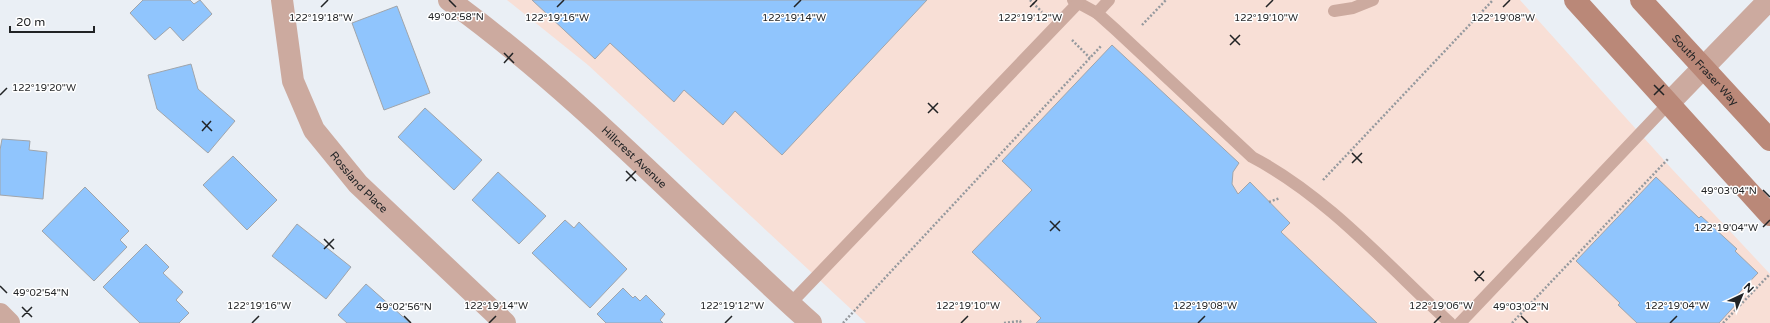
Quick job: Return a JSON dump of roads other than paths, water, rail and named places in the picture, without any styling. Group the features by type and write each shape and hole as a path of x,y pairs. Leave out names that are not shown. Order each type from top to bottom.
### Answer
{"main road":[{"path":"1575,0 1770,215"},
{"name":"South Fraser Way","path":"1641,0 1770,140"}],"street":[{"name":"Rossland Place","path":"282,0 293,81 314,130 358,184 505,323"},
{"name":"Hillcrest Avenue","path":"449,0 494,33 564,92 811,323"},
{"path":"1668,104 1769,0"},
{"path":"0,314 9,323"}],"lane":[{"path":"1097,13 1110,0"},
{"path":"1334,11 1353,8 1373,0"},
{"path":"790,304 1076,1 1097,13 1128,40 1252,157 1304,190 1366,243 1450,323"},
{"path":"1460,323 1668,104"}]}
